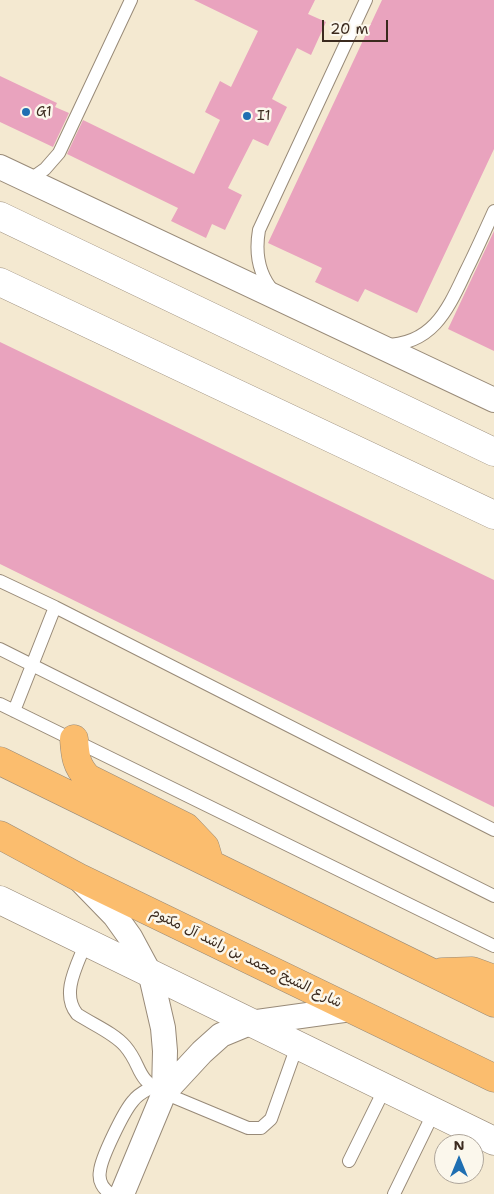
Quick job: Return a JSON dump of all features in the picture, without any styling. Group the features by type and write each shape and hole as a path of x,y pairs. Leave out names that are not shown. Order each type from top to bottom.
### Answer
{"highway":[{"path":"74,739 75,757 82,772 88,778 186,827 204,846 210,864"},
{"path":"0,761 494,1002"},
{"name":"شارع الشيخ محمد بن راشد آل مكتوم","path":"0,835 78,877 494,1078"},
{"path":"437,973 448,970 472,971 494,979"}],"street":[{"path":"0,167 494,400"},
{"path":"0,216 494,452"},
{"path":"0,282 494,515"},
{"path":"78,877 115,916 152,976 163,1028 165,1051 158,1090 122,1194"},
{"path":"0,900 494,1142"},
{"path":"158,1090 221,1035 250,1023 351,1009"}],"lane":[{"path":"28,181 45,169 59,153 131,0"},
{"path":"277,296 261,272 256,244 259,230 366,0"},
{"path":"377,345 407,341 422,335 439,320 452,302 494,211"},
{"path":"0,581 55,607 494,830"},
{"path":"14,711 55,607"},
{"path":"0,649 494,896"},
{"path":"0,704 494,946"},
{"path":"86,942 70,988 72,1008 77,1014 124,1045 142,1078 158,1090 248,1128 261,1128 271,1120 297,1046"},
{"path":"349,1161 384,1088"},
{"path":"111,1194 102,1186 100,1179 101,1165 127,1108 137,1096 158,1090"},
{"path":"394,1194 434,1112"}],"building":[{"name":"I1","path":"194,0 315,0 308,14 326,22 311,55 297,48 272,99 287,107 268,146 253,139 228,188 242,195 225,230 212,224 206,238 171,221 178,208 67,154 83,120 194,174 220,120 205,112 220,81 231,87 258,31"},
{"path":"382,0 494,0 494,149 417,313 365,289 358,302 315,282 322,268 268,243"},
{"name":"G1","path":"0,76 57,103 55,107 69,113 53,147 0,122"},
{"path":"494,231 494,351 448,329"},
{"path":"0,342 494,580 494,807 0,564"}],"place":[{"name":"G1","path":"26,112"},
{"name":"I1","path":"247,116"}]}
